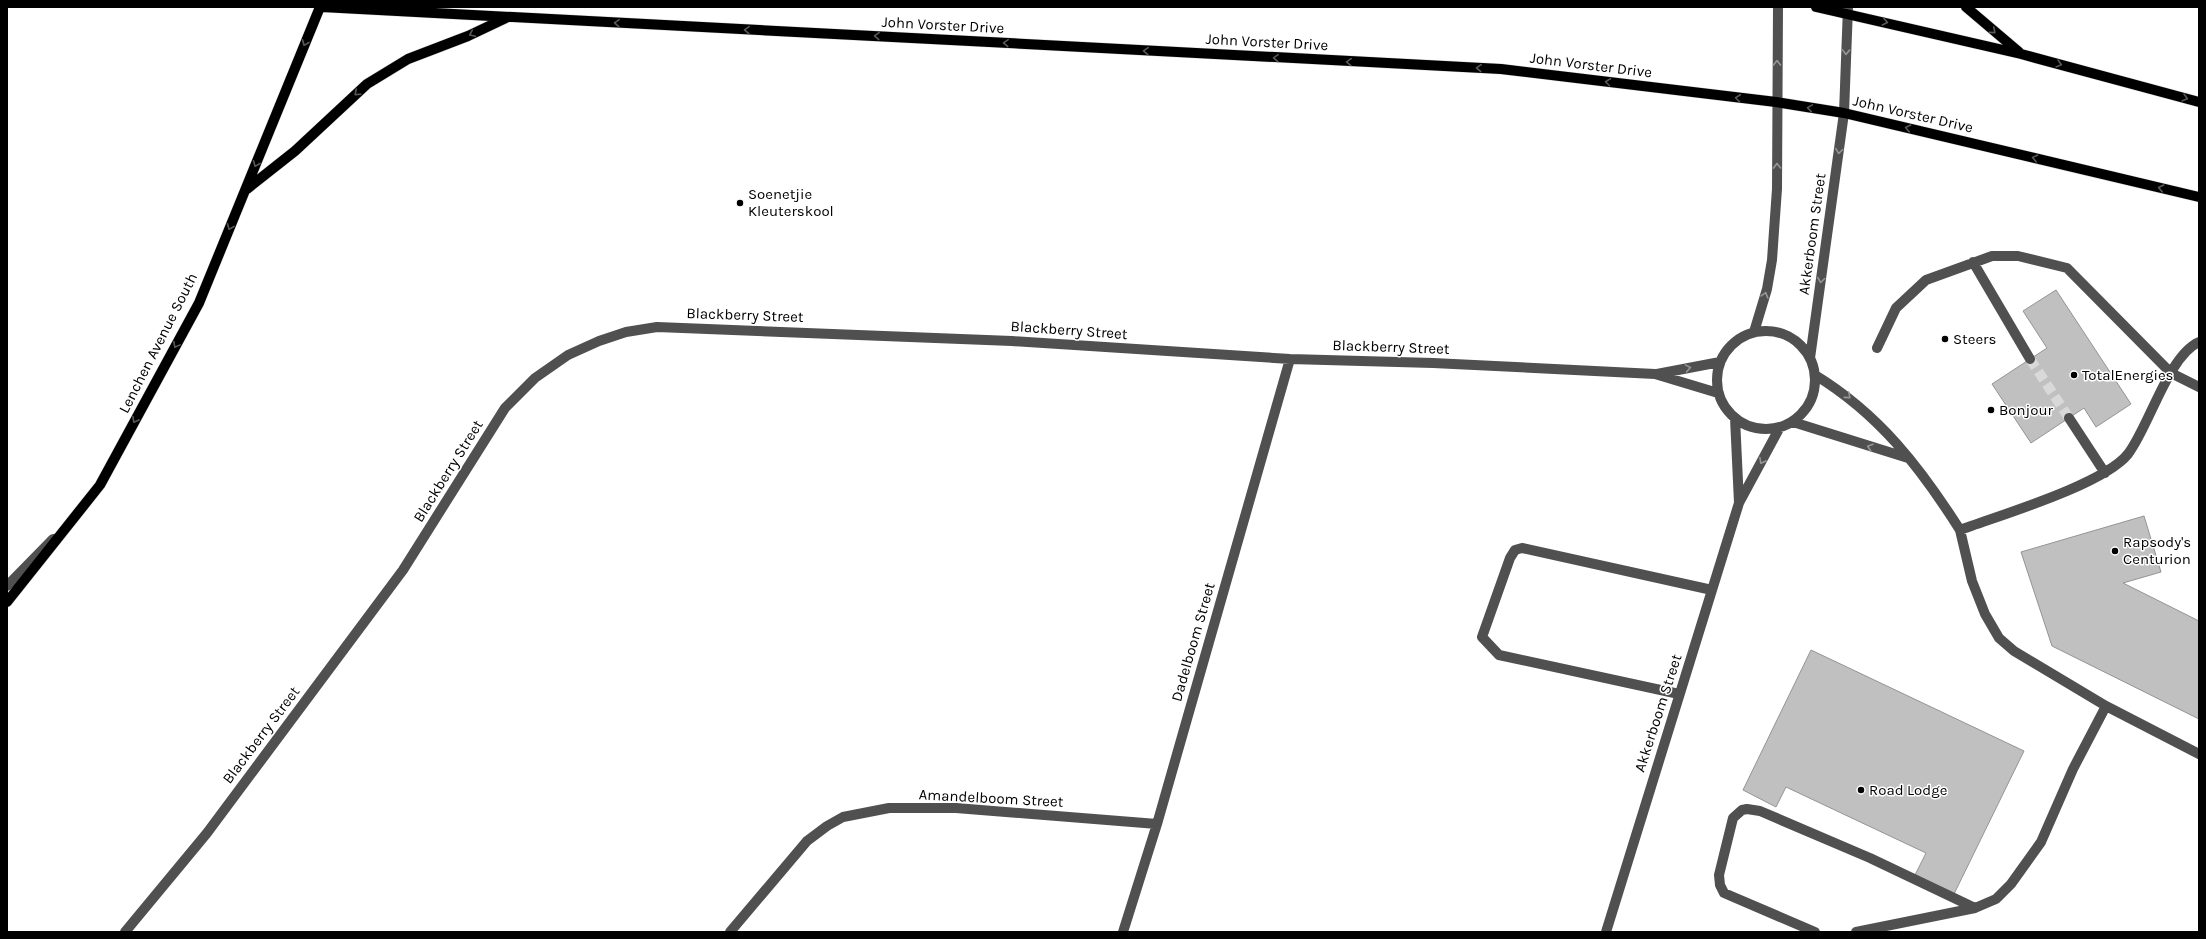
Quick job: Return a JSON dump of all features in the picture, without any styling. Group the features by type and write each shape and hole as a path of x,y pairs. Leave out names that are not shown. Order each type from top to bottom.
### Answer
{"main road":[{"name":"John Vorster Drive","path":"321,7 1500,69 1776,102 1844,113 2199,197"},
{"name":"Lenchen Avenue South","path":"7,602 68,523 100,485 199,303 321,7"},
{"path":"1816,7 1847,10 2022,54 2199,102"},
{"path":"1966,7 2022,54"},
{"path":"245,191 295,150 367,84 408,59 468,36 508,17"}],"street":[{"path":"1754,332 1772,260 1777,189 1776,102 1778,7"},
{"name":"Akkerboom Street","path":"1810,358 1844,113 1847,10"},
{"path":"1877,348 1896,308 1926,280 1992,256 2018,256 2067,268 2171,373 2199,387"},
{"path":"1973,262 2030,359"},
{"name":"Blackberry Street","path":"125,932 207,833 403,570 505,408 535,378 568,355 599,340 626,332 657,327 1012,341 1290,359 1433,363 1655,374 1720,362"},
{"path":"1770,331 1786,335 1801,345 1810,358 1816,375 1814,392 1808,407 1793,422 1780,427 1763,429 1748,426 1735,418 1725,407 1718,393 1717,377 1720,362 1728,349 1740,338 1754,332 1770,331"},
{"path":"1960,530 2039,502 2105,473 2114,467 2128,453 2171,373 2188,349 2199,342"},
{"name":"Dadelboom Street","path":"1123,932 1157,824 1290,359"},
{"name":"Blackberry Street","path":"1655,374 1718,393"},
{"path":"1816,375 1843,392 1872,416 1887,431 1931,485 1960,530 1972,581 1985,614 1999,638 2014,651 2106,706 2199,754"},
{"name":"Akkerboom Street","path":"1735,418 1739,503"},
{"path":"2069,418 2105,473"},
{"path":"1793,422 1869,448 1908,458"},
{"name":"Akkerboom Street","path":"1606,932 1739,503 1780,427"},
{"path":"7,586 68,523"},
{"path":"1679,694 1498,655 1482,637 1510,558 1515,550 1522,548 1712,590"},
{"path":"1856,932 1975,908 1996,899 2011,884 2041,842 2073,769 2106,706"},
{"name":"Amandelboom Street","path":"730,932 807,841 827,826 843,817 889,808 956,808 1157,824"},
{"path":"1814,932 1724,892 1720,886 1719,875 1733,818 1742,810 1747,808 1760,811 1870,858 1975,908"}],"building":[{"path":"2056,290 2131,404 2096,427 2084,408 2031,443 1992,384 2047,348 2023,311"},
{"path":"2144,516 2161,572 2123,583 2199,621 2199,719 2052,646 2021,552"},
{"path":"1811,650 2024,751 1954,894 1915,875 1926,853 1786,787 1776,807 1743,790"}],"tunnel":[{"path":"2030,359 2069,418"}],"place":[{"name":"Soenetjie Kleuterskool","path":"740,203"},
{"name":"Steers","path":"1945,339"},
{"name":"TotalEnergies","path":"2074,375"},
{"name":"Bonjour","path":"1991,410"},
{"name":"Rapsody's Centurion","path":"2115,551"},
{"name":"Road Lodge","path":"1861,790"}]}
